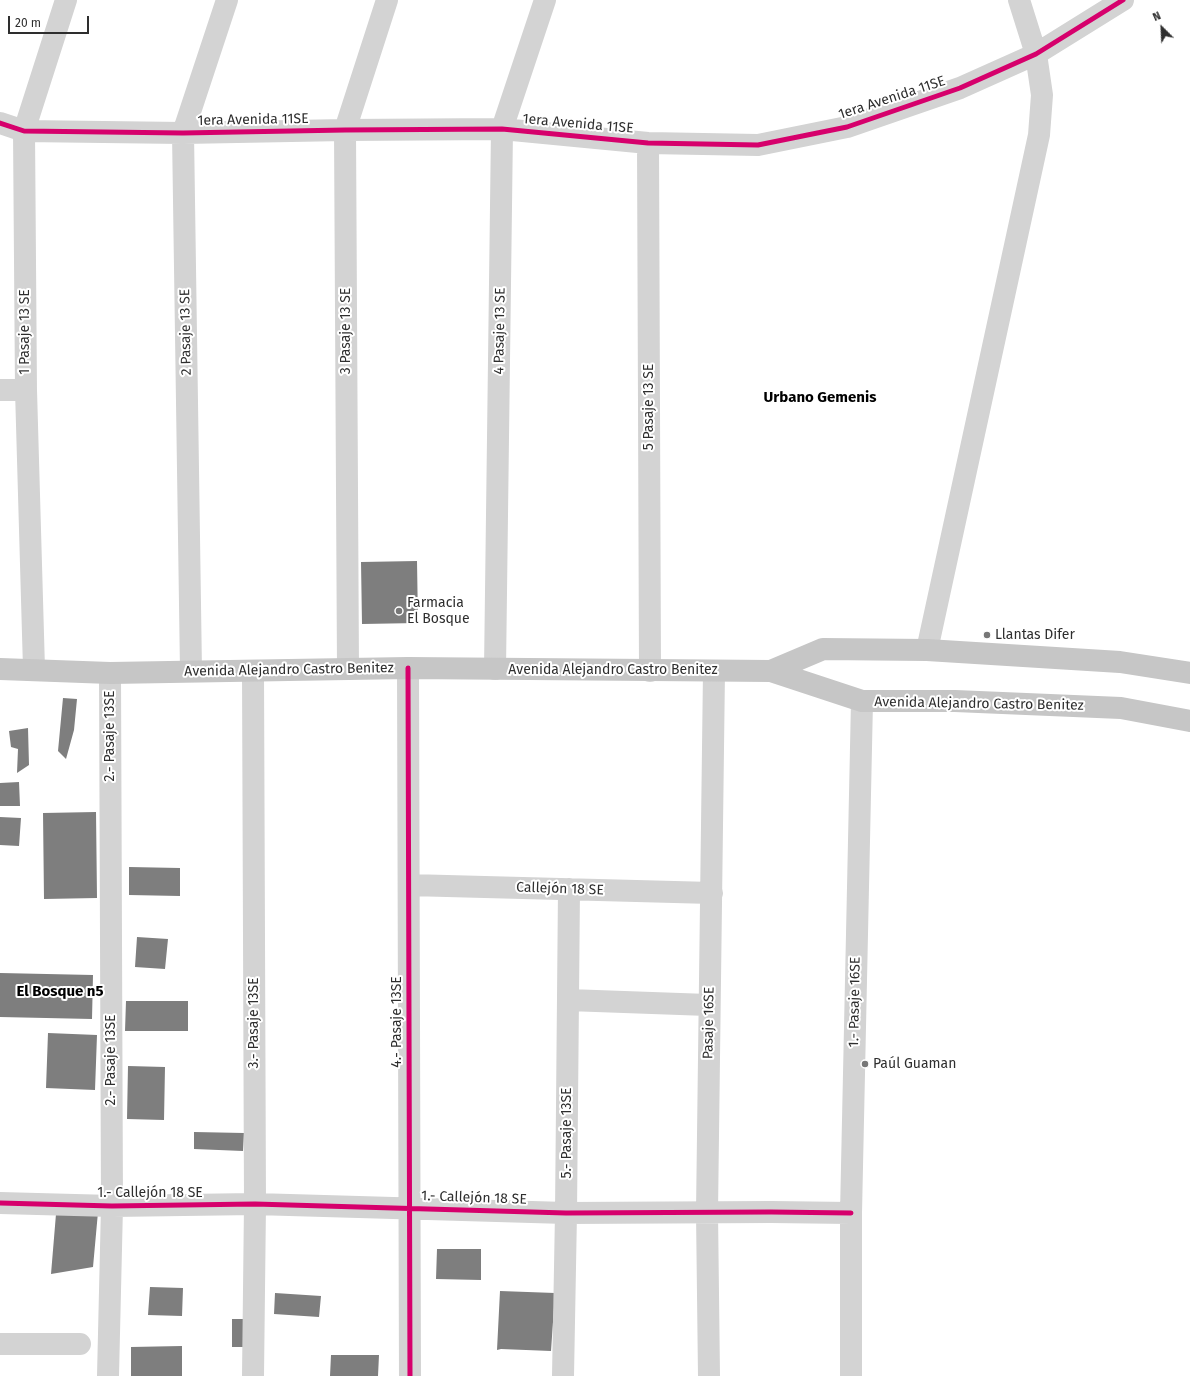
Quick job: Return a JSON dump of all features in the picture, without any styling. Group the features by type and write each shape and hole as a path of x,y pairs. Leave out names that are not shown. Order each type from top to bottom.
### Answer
{"main road":[{"name":"Avenida Alejandro Castro Benitez","path":"771,671 823,650 927,650 1120,662 1190,673"},
{"name":"Avenida Alejandro Castro Benitez","path":"0,669 34,669 110,673 408,668 771,671 862,701 955,701 1121,708 1190,721"}],"street":[{"name":"1 Pasaje 13 SE","path":"34,669 26,390 24,131 66,0"},
{"name":"2 Pasaje 13 SE","path":"191,671 183,133 227,0"},
{"name":"3 Pasaje 13 SE","path":"348,669 345,130 388,0"},
{"name":"4 Pasaje 13 SE","path":"495,669 502,129 545,0"},
{"path":"927,650 1038,134 1042,95 1036,54 1019,0"},
{"name":"1era Avenida 11SE","path":"0,123 24,131 183,133 502,129 648,143 758,145 846,126 960,88 1036,54 1123,0"},
{"name":"5 Pasaje 13 SE","path":"648,143 650,671"},
{"path":"0,390 26,390"},
{"name":"4.- Pasaje 13SE","path":"408,668 411,1208 410,1376"},
{"name":"3.- Pasaje 13SE","path":"253,671 255,1204 253,1376"},
{"name":"Pasaje 16SE","path":"709,1376 707,1212 708,1005 712,893 714,671"},
{"name":"2.- Pasaje 13SE","path":"108,1376 112,1206 110,673"},
{"name":"1.- Pasaje 16SE","path":"851,1376 851,1213 862,701"},
{"name":"Callejón 18 SE","path":"409,885 712,893"},
{"name":"5.- Pasaje 13SE","path":"563,1376 569,889"},
{"path":"568,1000 708,1005"},
{"name":"1.- Callejón 18 SE","path":"0,1203 112,1206 255,1204 566,1214 707,1212 851,1213"},
{"path":"0,1344 80,1344"}],"building":[{"path":"417,561 418,623 362,624 361,562"},
{"path":"63,698 77,699 74,730 66,759 58,751"},
{"path":"28,728 29,765 17,773 18,749 11,747 9,731"},
{"path":"19,782 20,806 0,806 0,783"},
{"path":"96,812 97,898 44,899 43,813"},
{"path":"0,817 21,818 19,846 0,845"},
{"path":"129,867 180,868 180,896 129,895"},
{"path":"137,937 168,939 165,969 135,967"},
{"path":"0,973 93,975 92,1019 0,1017"},
{"path":"126,1001 188,1001 188,1031 125,1031"},
{"path":"48,1033 97,1035 95,1090 46,1088"},
{"path":"128,1066 165,1067 164,1120 127,1119"},
{"path":"194,1132 244,1133 243,1151 194,1149"},
{"path":"98,1212 93,1267 51,1274 56,1214"},
{"path":"437,1249 481,1249 481,1280 436,1279"},
{"path":"150,1287 183,1288 182,1316 148,1315"},
{"path":"500,1291 555,1293 551,1351 497,1350"},
{"path":"275,1293 321,1296 319,1317 274,1314"},
{"path":"232,1319 246,1319 246,1347 232,1347"},
{"path":"182,1346 182,1376 131,1376 131,1347"},
{"path":"331,1355 379,1355 378,1376 330,1376"}],"cycle path":[{"path":"0,123 24,131 183,133 502,129 648,143 758,145 847,127 960,88 1036,54 1123,0"},
{"path":"408,668 410,1376"},
{"path":"0,1203 112,1206 255,1204 566,1213 851,1213"}],"place":[{"name":"Farmacia El Bosque","path":"399,611"},
{"name":"Llantas Difer","path":"987,635"},
{"name":"Paúl Guaman","path":"865,1064"}],"district":[{"name":"Urbano Gemenis","path":"820,398"},
{"name":"El Bosque n5","path":"60,992"}]}
